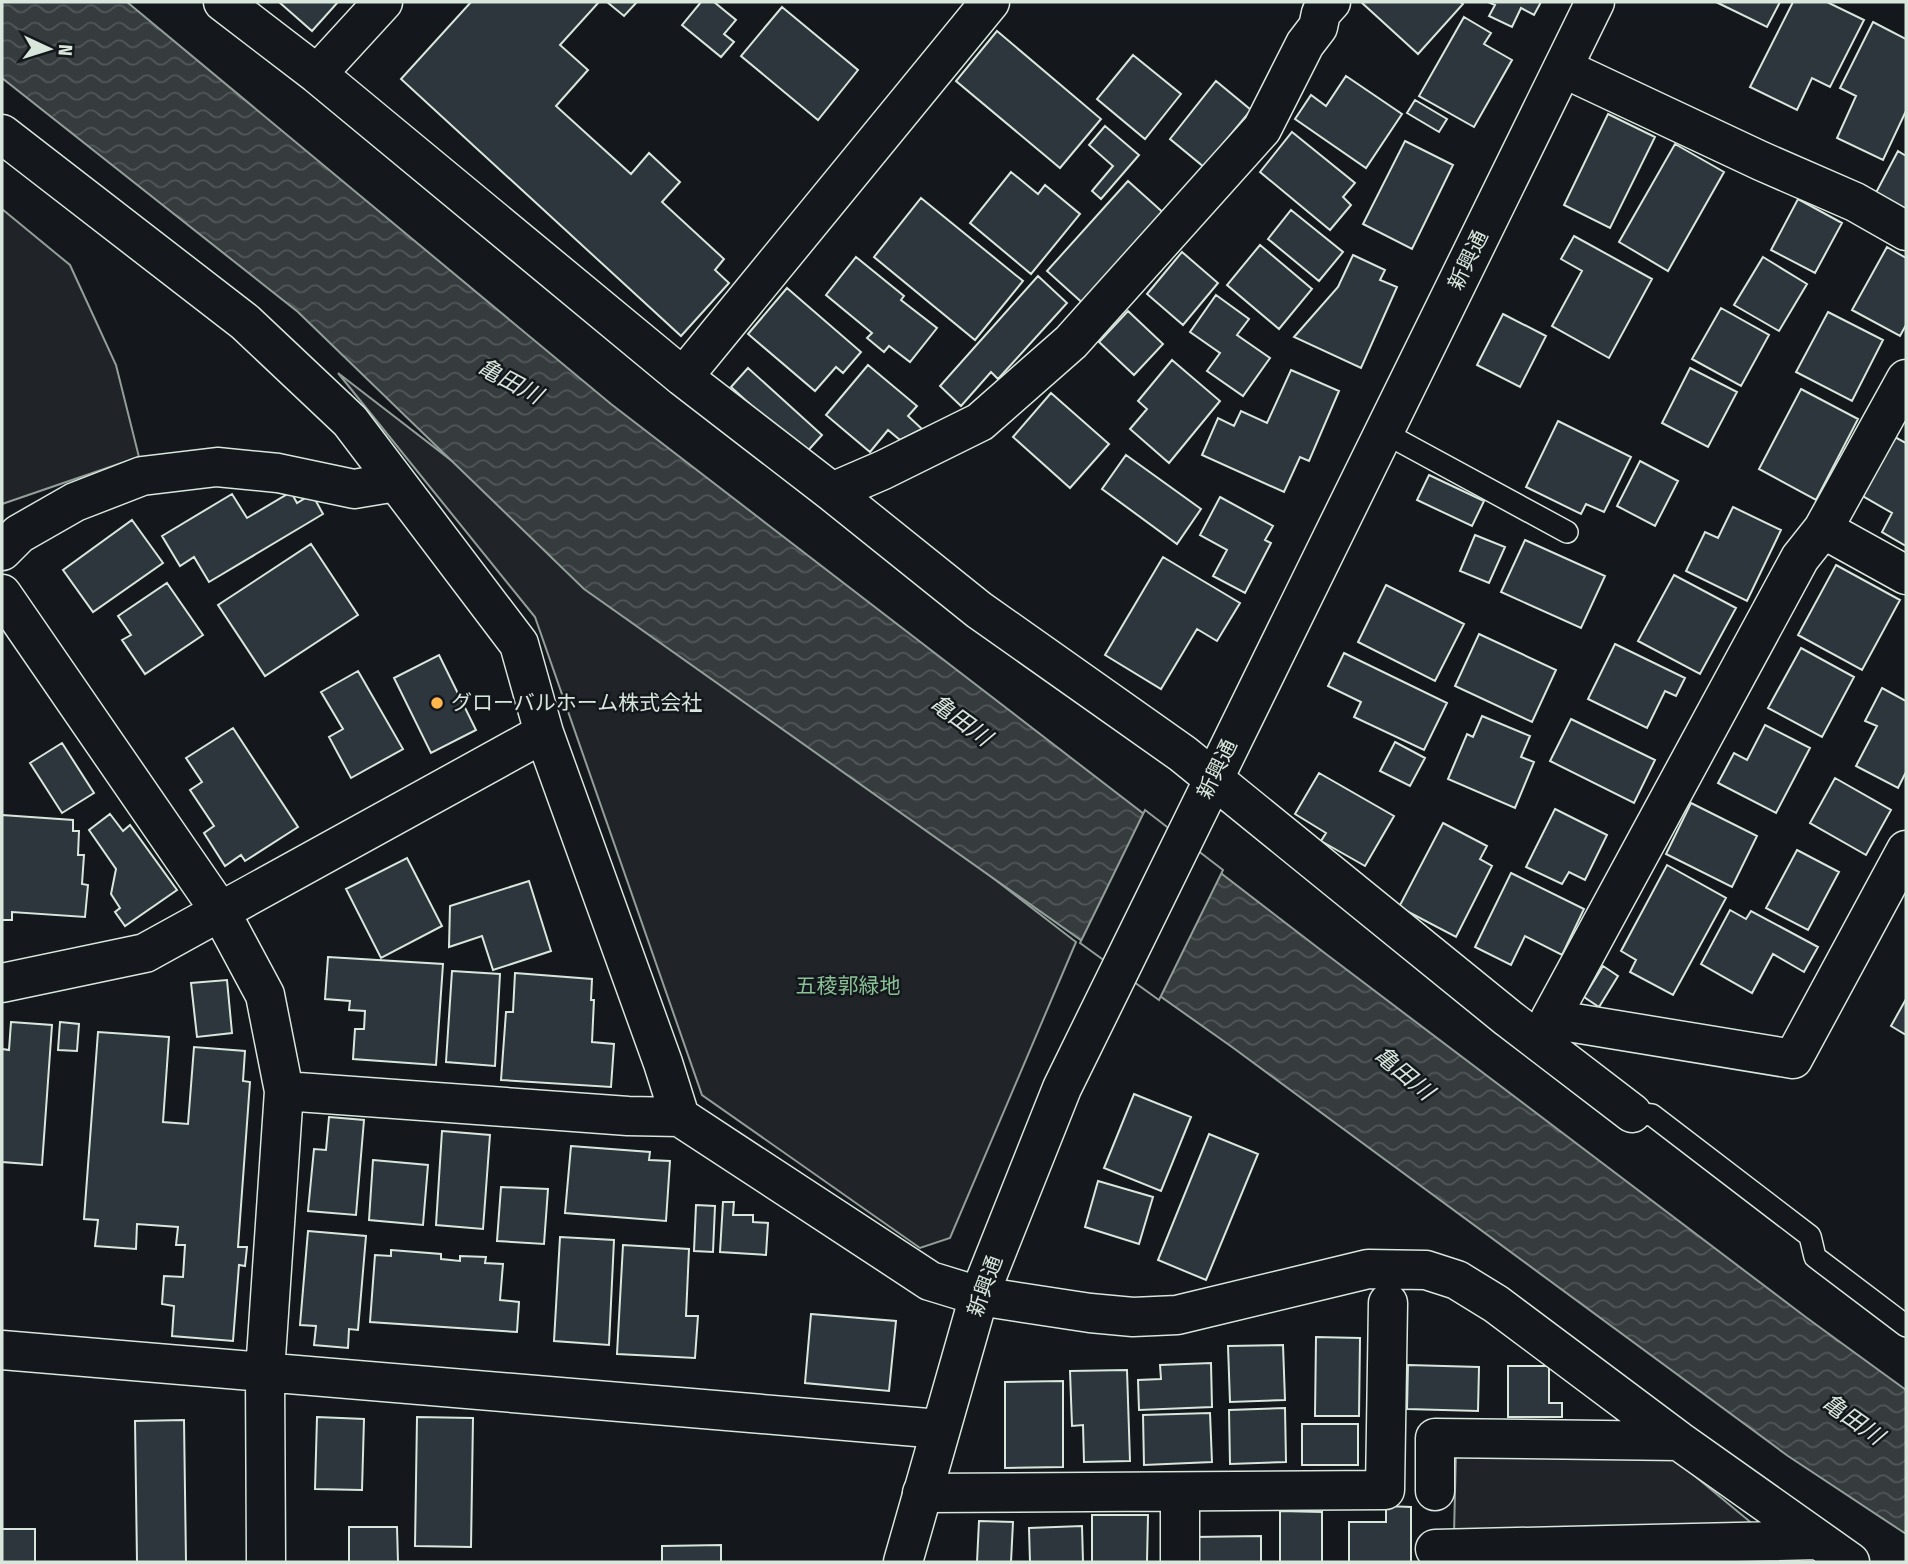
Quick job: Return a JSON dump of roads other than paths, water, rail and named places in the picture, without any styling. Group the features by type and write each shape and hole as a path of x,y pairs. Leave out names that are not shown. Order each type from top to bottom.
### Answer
{"street":[{"path":"223,2 317,74 683,377 979,610 1183,754 1208,788 1256,811 1508,1018 1632,1113"},
{"path":"317,74 383,2"},
{"path":"683,377 990,2"},
{"name":"新興通","path":"903,1562 979,1296 1062,1088 1595,2"},
{"path":"832,492 980,422 1072,342 1262,129 1305,44 1318,27 1318,6"},
{"path":"1563,68 1855,202 1906,230"},
{"path":"2,134 245,322 350,421 519,644 544,733 680,1117"},
{"path":"1550,1019 1800,558 1823,529 1906,379"},
{"path":"2,551 19,534 75,502 142,476 216,467 278,473 354,489 396,482"},
{"path":"1823,529 1906,575"},
{"path":"2,594 220,911 265,995 284,1091 265,1372 266,1562"},
{"path":"2,983 145,953 544,733"},
{"path":"1508,1018 1550,1019 1793,1059 1906,850"},
{"path":"284,1091 628,1116 680,1117 930,1281 979,1296 1090,1313 1133,1317 1177,1315 1368,1269 1426,1270 1457,1280 1496,1304 1679,1441 1850,1562"},
{"path":"1385,1490 1388,1303"},
{"path":"2,1350 940,1429"},
{"path":"1387,1437 1679,1441"},
{"path":"1435,1438 1435,1555 1818,1539"},
{"path":"922,1493 1435,1491"},
{"path":"1180,1492 1180,1562"}],"lane":[{"path":"1383,432 1567,531"},
{"path":"1632,1113 1652,1115 1800,1228 1810,1236 1815,1257 1906,1326"}],"water":[{"name":"亀田川","path":"2,2 127,2 611,404 1326,954 1906,1390 1906,1534 1788,1456 1232,1047 584,589 298,312 2,78"}],"place":[{"name":"グローバルホーム株式会社","path":"437,703"}],"park label":[{"name":"五稜郭緑地","path":"848,986"}]}
